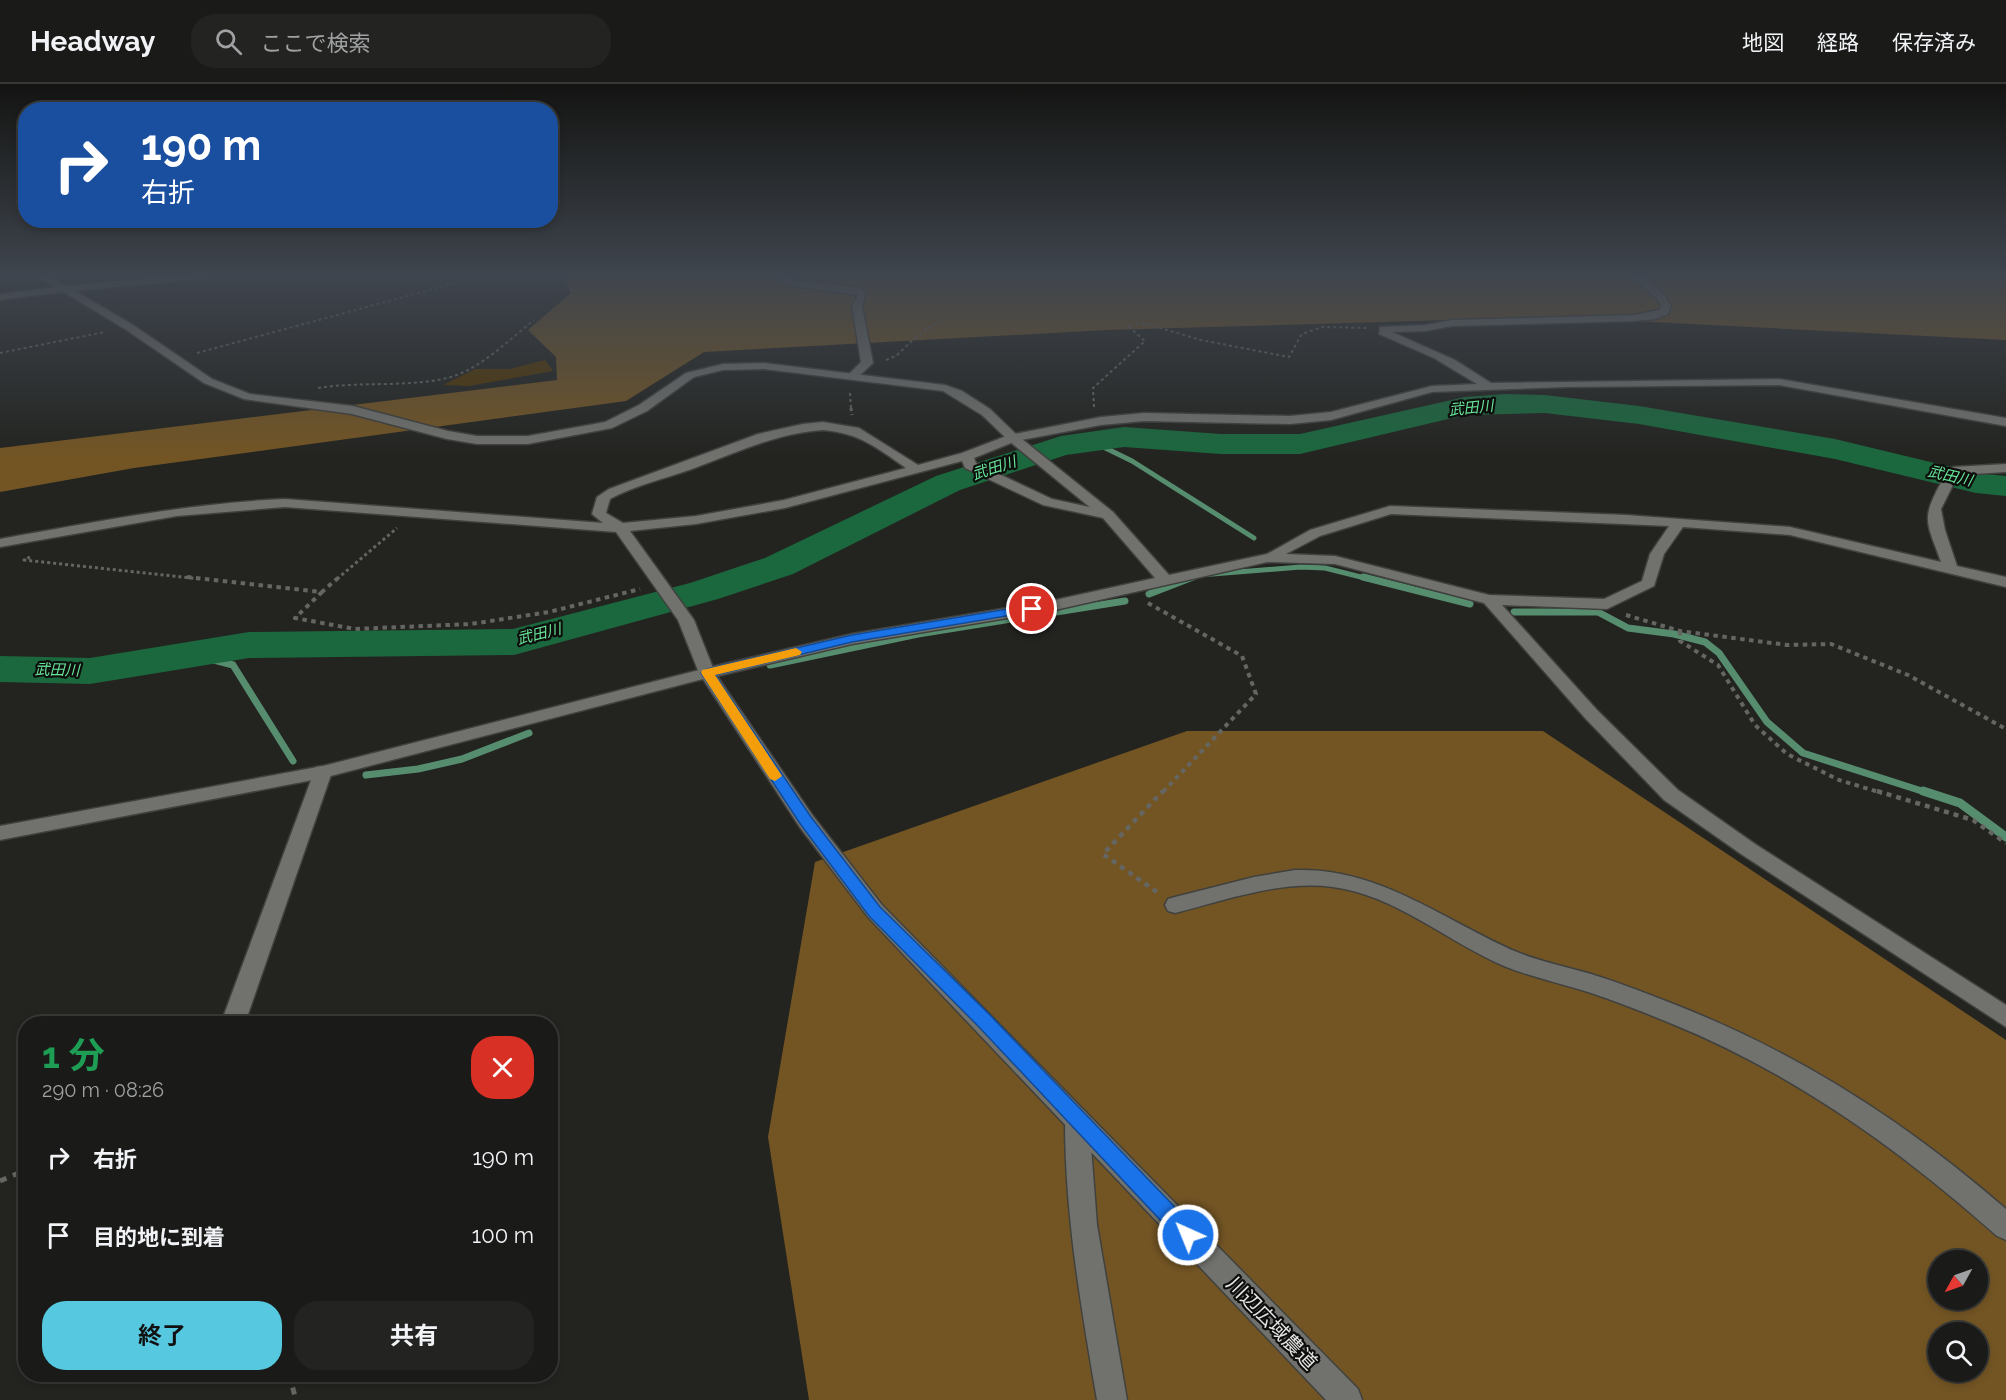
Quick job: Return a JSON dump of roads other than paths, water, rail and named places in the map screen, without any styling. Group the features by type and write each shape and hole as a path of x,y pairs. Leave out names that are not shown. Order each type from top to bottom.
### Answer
{"street":[{"path":"141,335 208,381 248,397 353,410 447,435 502,440 550,438 608,425 643,408 690,375 712,369 764,366 929,384 958,393 986,412 1017,441 1108,515 1164,579"},
{"path":"853,376 867,363 862,335"},
{"path":"1392,335 1431,351 1467,370 1490,387"},
{"path":"0,543 201,508 248,504 285,503 536,524 620,528 696,520 752,511 916,470 968,460 1017,441 1094,423 1144,417 1290,420 1331,416 1432,389 1779,382 2006,422"},
{"name":"川辺広域農道","path":"916,470 849,429 785,430 761,436 706,460 610,493 601,500 599,514 620,528 663,586 686,620 707,673 806,821 875,911 984,1021 1347,1400"},
{"path":"968,460 1004,481 1048,502 1108,515"},
{"path":"1951,569 1934,511 1939,495 1951,478 2006,468"},
{"path":"1267,558 1315,533 1390,510 1679,523 1790,531 2006,582"},
{"path":"0,833 323,772 707,673 884,632 1127,591 1164,579 1267,558 1335,560 1488,600 1607,604 1649,583 1658,554 1679,523"},
{"path":"1488,600 1591,714 1671,795 1748,849 2006,1017"},
{"path":"236,1016 323,772"},
{"path":"1175,905 1302,878 1336,879 1385,896 1474,943 1514,960 1601,987 1705,1027 1787,1066 1869,1115 1955,1181 2006,1227"},
{"path":"1077,1120 1076,1165 1086,1245 1112,1400"}],"waterway":[{"name":"武田川","path":"0,669 90,671 249,645 514,642 704,591 779,566 948,483 1061,446 1124,437 1221,444 1300,444 1465,406 1505,403 1545,404 1639,415 1835,449 1976,483 2006,486"},
{"path":"1089,440 1132,461 1254,538"},
{"path":"1189,579 1200,575 1301,567 1325,568 1369,579"},
{"path":"1149,594 1193,577"},
{"path":"1363,577 1470,604"},
{"path":"770,665 918,634 1125,601"},
{"path":"1514,612 1598,612 1628,628 1674,634 1705,642 1719,653 1767,722 1803,753 1928,793"},
{"path":"191,654 233,665 293,761"},
{"path":"366,775 418,769 462,759 529,733"},
{"path":"1923,791 1960,803 2006,837"}]}
